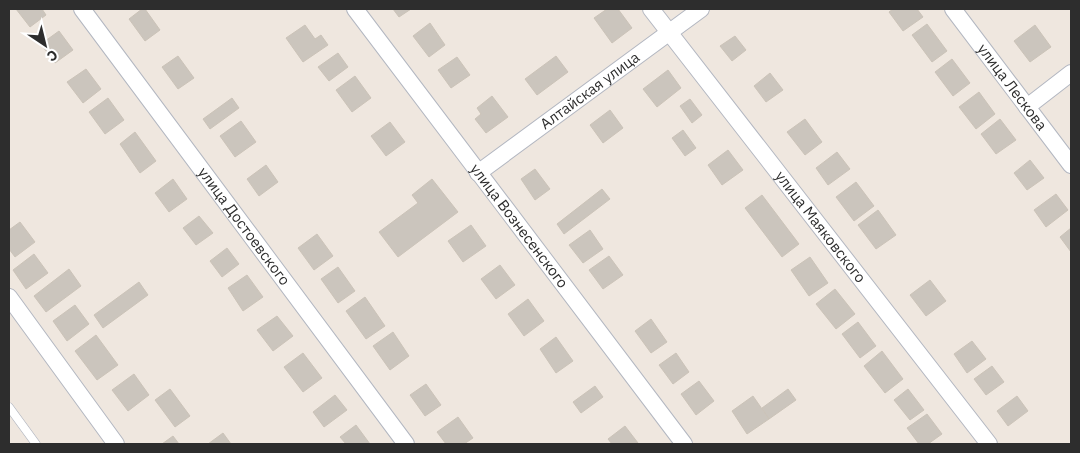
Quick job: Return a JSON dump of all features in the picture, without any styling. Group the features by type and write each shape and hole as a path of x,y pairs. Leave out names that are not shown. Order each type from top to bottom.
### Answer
{"street":[{"name":"улица Достоевского","path":"82,9 406,444"},
{"name":"улица Вознесенского","path":"354,9 684,444"},
{"name":"улица Маяковского","path":"651,9 990,444"},
{"name":"Алтайская улица","path":"478,173 701,9"},
{"name":"улица Лескова","path":"953,9 1071,165"},
{"path":"1027,107 1071,73"},
{"path":"9,297 116,444"}],"lane":[{"path":"9,407 36,444"}],"building":[{"path":"16,9 42,9 46,15 30,27"},
{"path":"142,9 145,9 160,30 145,41 129,19"},
{"path":"393,9 411,9 399,17"},
{"path":"607,9 618,9 632,28 612,43 594,18"},
{"path":"893,9 917,9 923,17 903,31 889,12"},
{"path":"430,23 445,45 429,57 413,36"},
{"path":"927,24 947,51 932,62 912,35"},
{"path":"305,25 315,39 321,35 328,45 303,62 286,38"},
{"path":"1035,25 1051,47 1030,62 1014,41"},
{"path":"59,31 73,50 55,63 41,44"},
{"path":"735,36 746,50 732,61 720,46"},
{"path":"338,53 348,67 329,81 318,67"},
{"path":"178,56 194,78 178,89 162,67"},
{"path":"556,56 568,72 537,95 525,79"},
{"path":"457,57 470,75 451,88 438,70"},
{"path":"952,59 970,83 953,96 935,72"},
{"path":"86,69 101,89 83,103 67,82"},
{"path":"668,70 681,88 657,107 643,89"},
{"path":"770,73 783,90 766,102 754,86"},
{"path":"355,76 371,98 352,112 336,90"},
{"path":"979,92 995,114 976,129 959,107"},
{"path":"492,96 508,117 486,133 475,119 481,114 477,108"},
{"path":"108,98 124,120 105,134 89,112"},
{"path":"232,98 239,108 210,129 203,119"},
{"path":"690,99 702,115 692,123 680,106"},
{"path":"610,110 623,128 603,143 590,125"},
{"path":"805,119 822,142 805,155 787,132"},
{"path":"1000,119 1016,140 996,154 981,134"},
{"path":"241,121 256,142 235,157 220,136"},
{"path":"390,122 405,142 386,156 371,136"},
{"path":"683,130 696,148 685,156 672,138"},
{"path":"135,132 156,161 140,173 120,144"},
{"path":"728,150 743,170 722,185 708,165"},
{"path":"837,152 850,169 828,185 816,168"},
{"path":"1030,160 1044,178 1027,190 1014,173"},
{"path":"266,165 278,182 259,196 247,179"},
{"path":"535,169 550,189 535,200 521,179"},
{"path":"173,179 187,199 169,212 155,193"},
{"path":"432,179 458,212 398,257 379,232 418,203 412,195"},
{"path":"856,182 874,206 854,221 836,197"},
{"path":"602,189 610,199 564,234 557,224"},
{"path":"1056,194 1068,210 1046,227 1034,210"},
{"path":"762,195 799,244 782,257 745,208"},
{"path":"878,210 896,235 876,249 858,225"},
{"path":"199,216 213,233 196,245 183,228"},
{"path":"20,222 35,242 15,257 9,249 9,230"},
{"path":"471,225 486,246 463,262 448,241"},
{"path":"1071,228 1071,252 1060,237"},
{"path":"590,230 603,249 583,263 569,245"},
{"path":"317,234 333,256 314,270 298,248"},
{"path":"227,248 239,264 222,277 210,261"},
{"path":"34,254 48,273 26,289 13,270"},
{"path":"609,256 623,275 603,289 589,270"},
{"path":"810,257 828,283 809,296 791,270"},
{"path":"500,265 515,285 496,299 481,279"},
{"path":"338,267 355,291 338,303 321,279"},
{"path":"69,269 81,286 46,312 34,296"},
{"path":"247,275 263,297 243,311 228,288"},
{"path":"930,280 946,301 926,316 910,295"},
{"path":"139,282 148,295 103,328 94,315"},
{"path":"835,289 855,314 836,329 816,304"},
{"path":"365,297 385,326 366,339 346,311"},
{"path":"528,299 544,321 524,336 508,314"},
{"path":"75,305 89,324 67,341 53,321"},
{"path":"277,316 293,336 273,351 257,330"},
{"path":"651,319 667,342 651,353 635,331"},
{"path":"858,322 876,346 860,358 842,334"},
{"path":"393,332 409,356 390,370 373,346"},
{"path":"96,335 118,365 97,380 75,351"},
{"path":"556,337 573,361 556,373 540,349"},
{"path":"972,341 986,359 967,373 954,354"},
{"path":"882,351 903,379 885,393 864,366"},
{"path":"303,353 322,378 303,392 284,367"},
{"path":"676,353 689,372 673,384 659,365"},
{"path":"992,366 1004,382 986,395 974,379"},
{"path":"134,374 149,395 128,411 112,390"},
{"path":"699,381 714,401 696,415 681,394"},
{"path":"426,384 441,405 425,416 410,395"},
{"path":"595,386 603,397 581,413 573,402"},
{"path":"170,389 190,416 175,427 155,400"},
{"path":"788,389 796,400 769,419 762,408"},
{"path":"908,389 924,410 910,420 894,400"},
{"path":"335,395 347,410 324,427 313,412"},
{"path":"753,396 769,419 747,434 732,411"},
{"path":"1017,396 1028,411 1008,426 997,411"},
{"path":"927,414 942,434 928,444 919,444 907,428"},
{"path":"458,417 473,438 464,444 446,444 437,432"},
{"path":"356,425 370,444 346,444 340,437"},
{"path":"625,426 638,443 612,444 608,439"},
{"path":"223,433 231,444 208,444"},
{"path":"173,436 179,444 162,444"}]}
